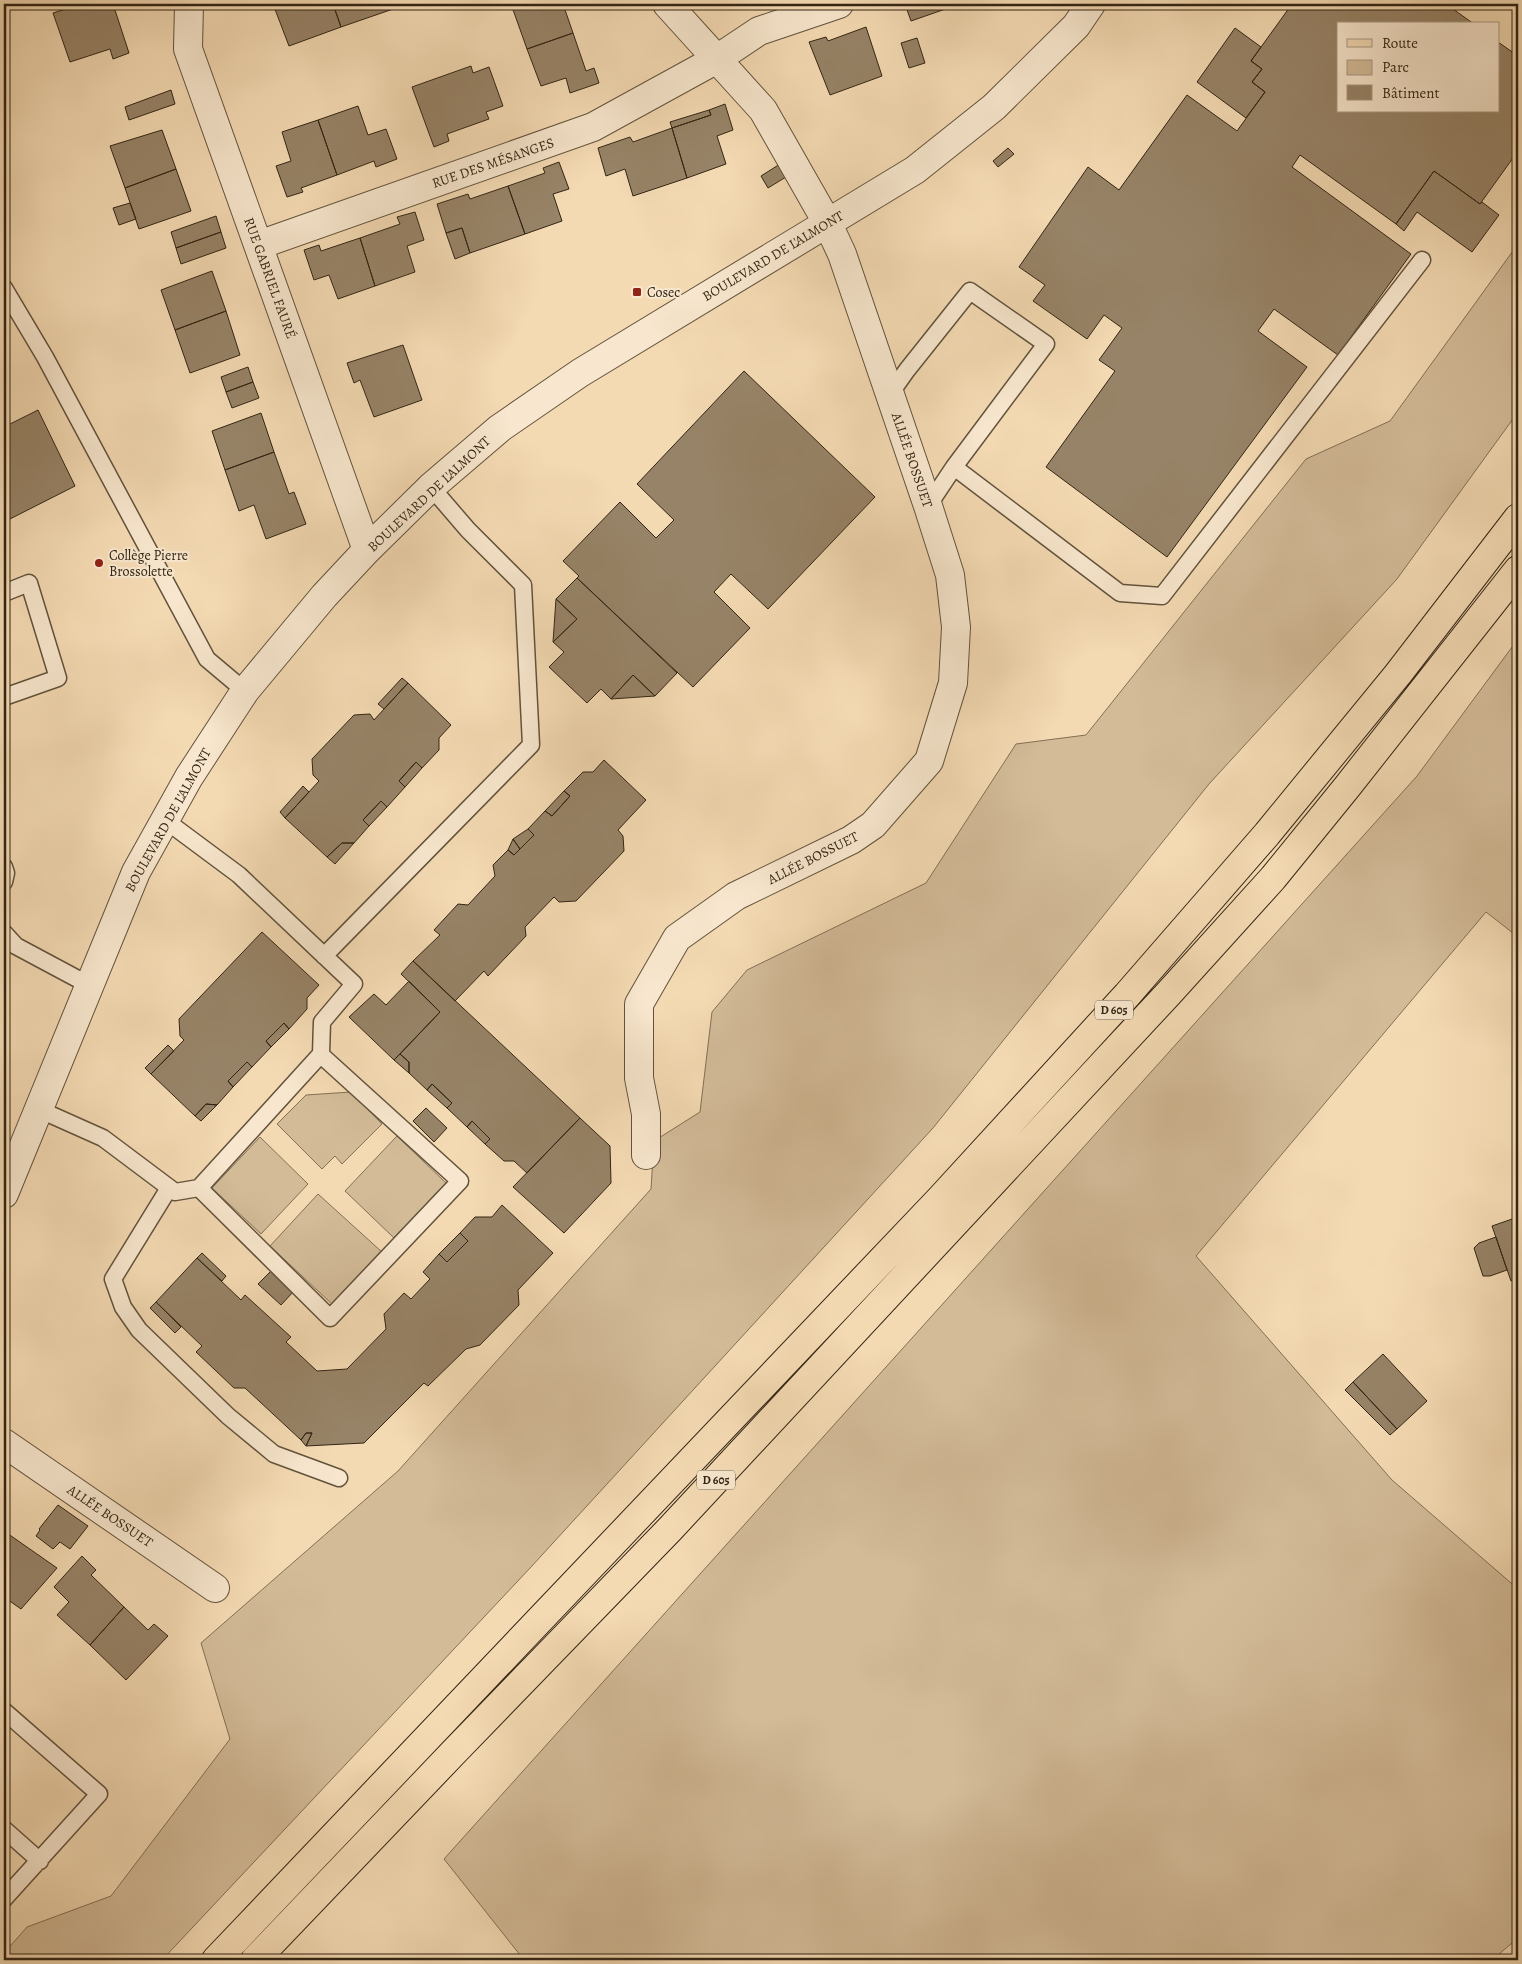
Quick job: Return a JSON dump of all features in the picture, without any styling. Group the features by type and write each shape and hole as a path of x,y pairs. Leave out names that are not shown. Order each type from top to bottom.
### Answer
{"main road":[{"name":"D 605","path":"216,1960 908,1233 1128,995 1267,834 1336,750 1398,674 1518,518"},
{"name":"D 605","path":"255,1960 670,1529 1175,985 1279,870 1384,741 1518,570"}],"street":[{"name":"RUE GABRIEL FAURÉ","path":"190,4 188,49 367,550"},
{"path":"667,4 763,110 828,224"},
{"name":"RUE DES MÉSANGES","path":"259,245 593,127 717,58 760,31 839,4"},
{"name":"BOULEVARD DE L'ALMONT","path":"4,1194 136,872 189,777 245,691 324,596 367,550 431,487 500,428 580,372 916,170 994,107 1076,26 1092,4"},
{"name":"ALLÉE BOSSUET","path":"646,1155 646,1114 639,1078 639,1004 677,938 736,896 851,840 873,825 929,761 953,683 956,627 950,576 842,254 828,224"},
{"name":"ALLÉE BOSSUET","path":"4,1444 216,1588"}],"lane":[{"path":"954,467 1120,593 1162,596 1422,260"},
{"path":"4,288 45,357 207,659 245,691"},
{"path":"890,394 970,291 1046,344 954,467 928,506"},
{"path":"324,956 531,745 523,585 468,530 431,487"},
{"path":"4,593 29,583 58,678 4,697"},
{"path":"38,1109 103,1138 175,1192 199,1188 320,1056 322,1022 354,984 239,875 165,820"},
{"path":"4,866 6,873 4,882"},
{"path":"4,933 16,946 89,985"},
{"path":"199,1188 330,1318 460,1181 320,1056"},
{"path":"170,1188 113,1279 123,1307 139,1330 177,1369 228,1416 274,1454 339,1478"},
{"path":"4,1710 99,1794 4,1900"},
{"path":"4,1828 40,1860"}],"green space":[{"path":"1518,244 1518,412 1397,579 1209,784 933,1128 531,1567 162,1960 4,1960 4,1953 27,1927 111,1896 230,1739 201,1643 398,1471 651,1189 654,1141 700,1112 712,1012 747,970 926,883 1016,744 1086,735 1306,459 1390,421"},
{"path":"1518,639 1518,937 1486,912 1196,1256 1392,1480 1518,1589 1518,1938 1492,1960 524,1960 444,1859 1417,776"},
{"path":"351,1092 382,1124 342,1164 335,1156 322,1169 277,1124 306,1095"},
{"path":"397,1136 446,1183 394,1238 345,1191"},
{"path":"260,1137 308,1184 261,1234 212,1188"},
{"path":"318,1194 382,1252 333,1305 270,1246"}],"building":[{"path":"82,4 113,4 129,53 113,59 110,49 70,62 53,13"},
{"path":"273,4 333,4 341,27 289,46"},
{"path":"333,4 394,4 396,8 341,27"},
{"path":"511,4 563,4 573,33 527,49"},
{"path":"905,4 957,4 957,5 911,21"},
{"path":"1292,4 1446,4 1471,22 1337,22 1337,112 1500,112 1500,43 1518,56 1518,151 1480,204 1434,171 1396,224 1300,155 1292,167 1411,254 1338,355 1274,309 1258,331 1307,367 1167,557 1046,467 1115,371 1099,360 1122,328 1104,315 1087,339 1033,301 1045,285 1019,267 1088,167 1119,190 1187,95 1237,131 1265,92 1252,82 1262,69 1251,61"},
{"path":"866,27 882,76 830,95 809,42 826,37 828,41"},
{"path":"1235,28 1261,47 1251,61 1262,69 1252,82 1265,92 1246,118 1197,82"},
{"path":"573,33 586,71 594,68 599,83 570,93 566,78 541,86 527,49"},
{"path":"917,38 925,63 909,68 901,43"},
{"path":"471,66 473,73 489,67 503,106 486,112 489,119 447,134 449,141 434,147 412,87"},
{"path":"171,90 175,104 129,120 125,107"},
{"path":"725,104 733,130 717,136 726,164 687,178 672,128 711,115 709,110"},
{"path":"358,106 368,135 386,129 397,159 376,167 374,161 337,175 318,120"},
{"path":"709,110 711,115 672,128 670,122"},
{"path":"318,120 337,175 301,188 303,192 287,197 276,166 291,161 282,132"},
{"path":"672,128 687,178 633,196 625,169 606,176 598,148 630,137 633,142"},
{"path":"162,130 176,169 125,188 110,146"},
{"path":"1008,148 1014,154 998,167 993,161"},
{"path":"559,162 569,189 553,194 562,221 525,234 508,186 545,173 543,168"},
{"path":"780,164 786,177 768,188 761,176"},
{"path":"176,169 191,211 139,229 125,188"},
{"path":"1434,171 1480,204 1482,202 1499,215 1472,252 1417,212 1404,231 1396,224"},
{"path":"508,186 525,234 470,253 462,228 446,233 437,204 468,194 470,199"},
{"path":"130,203 136,219 119,225 113,208"},
{"path":"415,212 424,240 407,246 415,272 375,286 360,238 400,224 397,217"},
{"path":"216,216 221,232 176,248 171,232"},
{"path":"462,228 470,253 455,259 446,233"},
{"path":"221,232 226,248 181,264 176,248"},
{"path":"360,238 375,286 338,299 329,275 314,280 304,250 319,245 321,251"},
{"path":"212,271 226,311 175,330 161,290"},
{"path":"226,311 240,355 190,373 175,330"},
{"path":"403,345 422,400 374,417 360,380 354,383 347,363"},
{"path":"248,367 253,382 226,392 221,377"},
{"path":"744,371 875,497 768,609 731,574 714,592 750,628 693,687 577,578 579,576 563,561 620,502 656,538 674,520 637,484"},
{"path":"253,382 259,398 232,408 226,392"},
{"path":"38,410 75,486 4,522 4,427"},
{"path":"261,413 274,452 225,470 212,431"},
{"path":"274,452 289,494 294,492 306,524 266,539 254,505 239,511 225,470"},
{"path":"577,578 677,673 655,696 633,675 611,699 601,689 587,703 549,667 564,652 553,642 577,619 556,599"},
{"path":"556,599 577,619 553,642"},
{"path":"633,675 655,696 611,699"},
{"path":"402,678 408,683 384,709 378,704"},
{"path":"408,683 451,725 439,738 439,750 422,768 416,762 399,781 405,787 387,807 381,801 363,820 369,826 354,843 342,843 327,857 285,818 319,781 313,775 312,759 354,715 370,714 374,720"},
{"path":"604,760 646,800 618,830 623,836 624,851 576,901 559,902 554,897 525,927 526,936 488,976 484,971 455,1001 413,961 440,935 434,930 458,904 468,905 495,876 493,865 508,850 514,855 534,835 528,829 545,811 552,816 570,796 564,791 583,772 593,772"},
{"path":"416,762 422,768 405,787 399,781"},
{"path":"303,786 309,792 285,818 280,812"},
{"path":"564,791 570,796 552,816 545,811"},
{"path":"381,801 387,807 369,826 363,820"},
{"path":"528,829 534,835 520,849 513,839"},
{"path":"513,839 520,849 514,855 508,850"},
{"path":"342,843 354,843 335,864 327,857"},
{"path":"262,932 319,985 307,998 307,1009 289,1029 284,1023 266,1041 271,1047 252,1067 247,1062 228,1081 233,1087 217,1105 206,1104 195,1116 151,1074 184,1040 180,1036 179,1019"},
{"path":"413,961 580,1118 527,1173 514,1161 504,1161 485,1144 490,1139 472,1121 467,1127 447,1108 452,1103 432,1084 427,1090 409,1073 409,1062 400,1054 440,1012 401,974"},
{"path":"409,981 440,1012 394,1060 349,1017 374,994 386,1005"},
{"path":"284,1023 289,1029 271,1047 266,1041"},
{"path":"168,1045 174,1051 151,1074 145,1068"},
{"path":"400,1054 409,1062 409,1073 394,1060"},
{"path":"247,1062 252,1067 233,1087 228,1081"},
{"path":"432,1084 452,1103 447,1108 427,1090"},
{"path":"206,1104 217,1105 201,1121 195,1116"},
{"path":"426,1108 447,1128 434,1142 413,1121"},
{"path":"580,1118 610,1146 611,1183 564,1233 513,1187"},
{"path":"472,1121 490,1139 485,1144 467,1127"},
{"path":"502,1205 553,1253 518,1290 519,1305 480,1345 466,1349 428,1386 424,1383 364,1443 306,1446 312,1433 306,1433 301,1440 245,1388 234,1388 196,1352 202,1346 156,1302 197,1258 241,1300 245,1295 291,1337 286,1342 317,1371 347,1369 386,1329 384,1314 404,1293 411,1299 430,1279 423,1272 439,1254 447,1262 468,1241 460,1233 475,1217 492,1217"},
{"path":"1518,1217 1518,1279 1511,1281 1492,1226"},
{"path":"460,1233 468,1241 447,1262 439,1254"},
{"path":"1496,1237 1507,1270 1490,1276 1483,1276 1474,1248 1479,1243"},
{"path":"202,1253 226,1276 222,1281 197,1258"},
{"path":"271,1271 294,1291 281,1305 258,1284"},
{"path":"156,1302 181,1327 175,1333 150,1308"},
{"path":"1383,1354 1427,1401 1397,1429 1353,1382"},
{"path":"1353,1382 1397,1429 1390,1435 1345,1390"},
{"path":"306,1433 312,1433 306,1446 301,1440"},
{"path":"58,1505 88,1526 70,1549 60,1542 53,1549 36,1536 39,1529"},
{"path":"4,1531 57,1568 21,1609 4,1597"},
{"path":"82,1556 96,1570 91,1575 124,1607 90,1645 57,1615 69,1602 54,1587"},
{"path":"124,1607 148,1630 154,1624 168,1636 126,1680 90,1645"}],"place":[{"name":"Cosec","path":"637,292"},
{"name":"Collège Pierre Brossolette","path":"99,563"}]}
